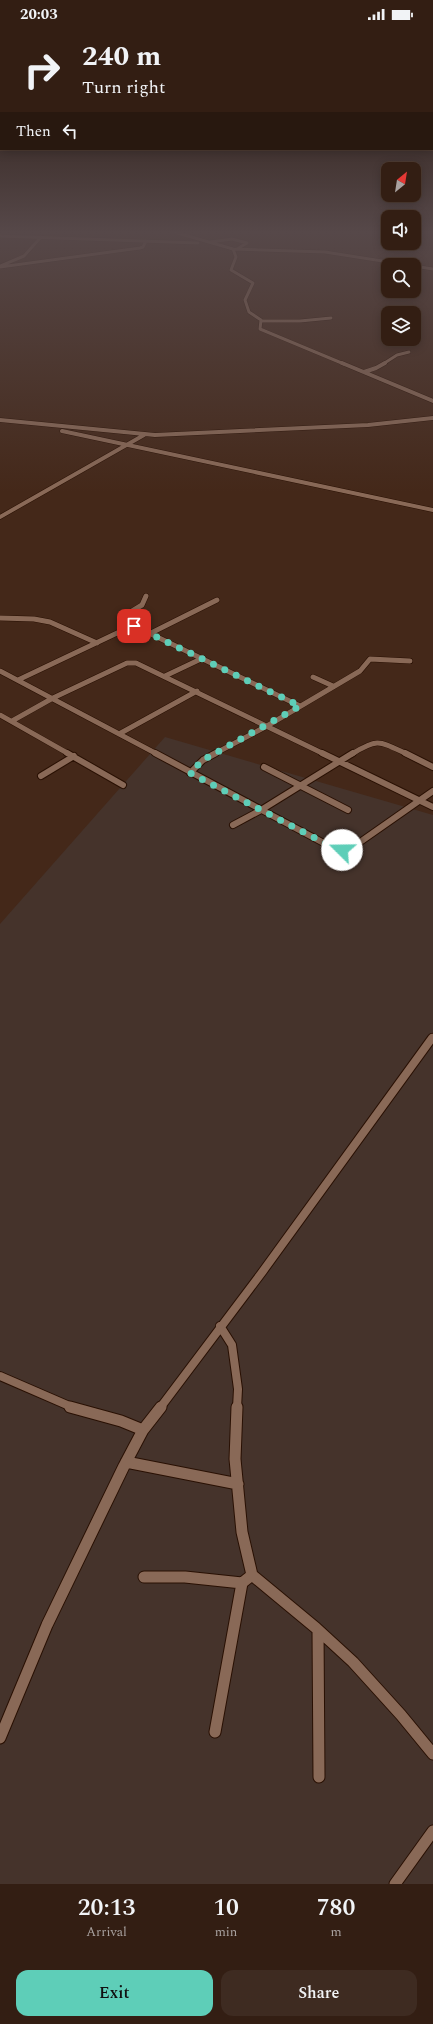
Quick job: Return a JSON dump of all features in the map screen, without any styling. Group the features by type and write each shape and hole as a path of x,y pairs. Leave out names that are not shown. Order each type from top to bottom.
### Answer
{"street":[{"path":"258,319 261,321 298,321 324,319"},
{"path":"261,321 259,328 262,330 433,401"},
{"path":"362,372 375,370 400,354"},
{"path":"0,420 144,435 368,425 433,418"},
{"path":"34,424 125,446 204,460 263,475 433,510"},
{"path":"0,517 144,435"},
{"path":"146,596 142,605 123,618 134,626 300,706"},
{"path":"151,634 217,600"},
{"path":"0,618 34,619 50,622 97,643"},
{"path":"18,680 134,626"},
{"path":"165,676 203,658"},
{"path":"190,773 203,760 267,726 360,671 370,659 377,658 410,662"},
{"path":"12,721 53,698 126,663 136,663 197,691 433,807"},
{"path":"0,671 336,849 342,850 353,847 433,791"},
{"path":"314,677 334,686"},
{"path":"119,734 197,691"},
{"path":"0,715 123,785"},
{"path":"233,825 261,810 366,745 375,742 385,744 433,767"},
{"path":"41,776 74,756"},
{"path":"264,767 348,810"},
{"path":"0,1738 47,1625 143,1430 368,1128 433,1037"},
{"path":"220,1326 232,1345 238,1389 235,1459 242,1532 252,1575 318,1630 353,1662 401,1715 433,1754"},
{"path":"0,1376 64,1405 120,1421 143,1430"},
{"path":"126,1462 238,1484"},
{"path":"215,1732 242,1583 252,1575"},
{"path":"144,1577 185,1577 242,1583"},
{"path":"318,1630 319,1777"},
{"path":"395,1884 433,1831"}],"shaded area":[{"path":"165,737 433,815 433,1884 0,1884 0,924"}],"route":[{"path":"134,626 300,706 267,726 198,763 190,773 336,849 342,850"}]}
